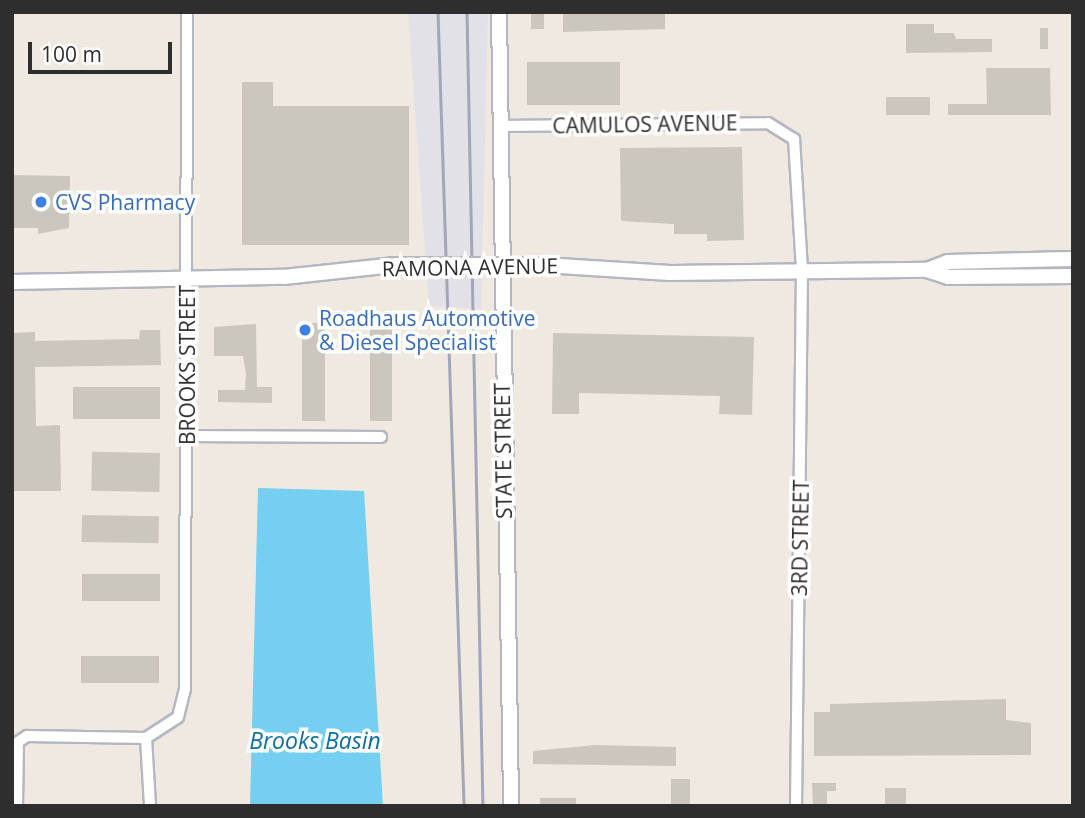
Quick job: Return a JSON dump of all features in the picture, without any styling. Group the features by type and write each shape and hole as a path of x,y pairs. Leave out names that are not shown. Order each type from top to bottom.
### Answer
{"main road":[{"name":"STATE STREET","path":"499,12 511,806"},
{"name":"RAMONA AVENUE","path":"927,270 948,262 1073,259"},
{"name":"RAMONA AVENUE","path":"12,282 187,280 395,265 544,265 670,273 927,270 948,277 1073,276"}],"street":[{"name":"BROOKS STREET","path":"146,737 178,717 185,689 187,12"},
{"name":"CAMULOS AVENUE","path":"500,126 768,123 789,132"},
{"name":"3RD STREET","path":"789,132 797,146 802,271 796,806"},
{"path":"187,436 381,437"},
{"path":"17,806 18,742 27,736 146,737 150,806"}],"shaded area":[{"path":"408,12 488,12 481,309 429,306"}],"water":[{"name":"Brooks Basin","path":"258,488 364,491 383,806 250,806"}],"building":[{"path":"531,12 544,12 544,29 531,29"},
{"path":"563,12 665,12 665,29 563,32"},
{"path":"906,24 934,24 934,33 954,33 956,39 992,39 992,52 906,53"},
{"path":"1040,28 1048,28 1048,49 1040,49"},
{"path":"527,62 620,62 620,105 527,105"},
{"path":"986,68 1050,68 1051,115 948,115 948,104 987,104"},
{"path":"242,82 273,82 273,106 409,106 409,245 242,245"},
{"path":"886,97 930,97 930,115 886,115"},
{"path":"742,147 744,240 707,241 707,234 674,234 674,224 621,221 620,148"},
{"name":"CVS Pharmacy","path":"12,175 70,176 69,228 38,234 38,228 12,228"},
{"path":"302,323 325,323 325,421 302,421"},
{"path":"370,323 392,323 392,421 370,421"},
{"path":"256,324 257,387 272,387 272,403 218,402 218,390 245,390 246,374 243,356 214,356 214,327"},
{"path":"140,330 160,330 161,365 35,367 36,426 60,425 61,491 12,491 12,333 35,332 35,341 139,339"},
{"path":"553,333 754,337 752,415 719,414 720,396 579,393 579,414 552,414"},
{"path":"73,387 160,387 160,419 73,419"},
{"path":"92,452 160,453 159,492 91,491"},
{"path":"82,515 159,516 159,543 82,542"},
{"path":"82,574 160,574 160,601 82,601"},
{"path":"81,656 159,656 159,683 81,683"},
{"path":"1006,699 1006,720 1031,723 1031,755 814,756 814,712 830,712 830,704"},
{"path":"595,745 676,747 676,766 533,764 533,751"},
{"path":"671,779 690,779 690,806 671,806"},
{"path":"812,783 836,783 836,791 827,791 827,806 813,806"},
{"path":"885,788 906,788 906,806 885,806"},
{"path":"540,798 576,798 576,806 540,806"}],"railway":[{"path":"438,12 464,806"},
{"path":"467,12 483,806"}],"place":[{"name":"CVS Pharmacy","path":"41,202"},
{"name":"Roadhaus Automotive & Diesel Specialist","path":"305,330"}]}
